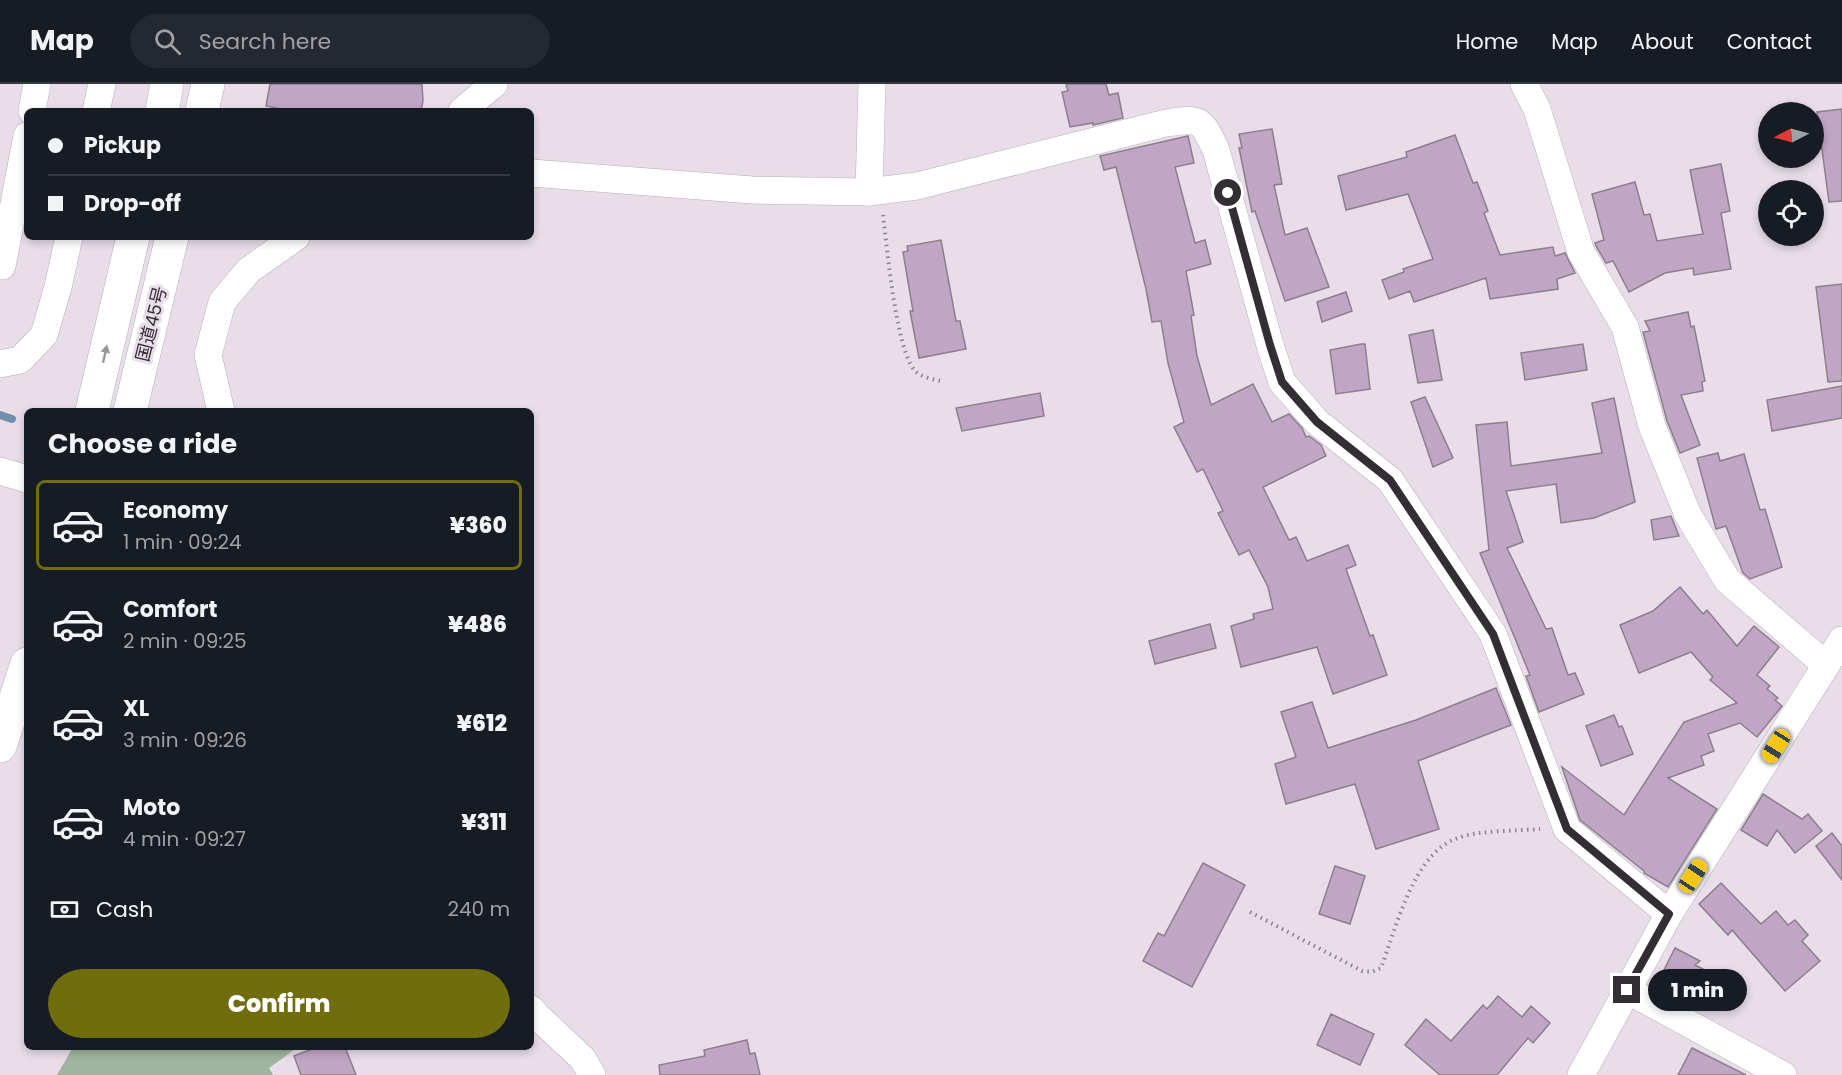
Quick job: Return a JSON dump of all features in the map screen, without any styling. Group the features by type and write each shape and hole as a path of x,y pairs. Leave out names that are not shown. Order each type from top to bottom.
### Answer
{"highway":[{"path":"163,108 167,84"},
{"path":"203,108 208,84"},
{"name":"国道45号","path":"93,408 132,240"},
{"name":"国道45号","path":"131,408 171,240"},
{"path":"0,746 24,673"}],"street":[{"path":"33,108 37,84"},
{"path":"97,108 102,84"},
{"path":"466,108 494,84"},
{"path":"872,84 874,191"},
{"path":"1524,84 1537,109 1581,252 1625,327 1652,426 1688,515 1727,579 1826,665"},
{"path":"534,173 752,190 874,191 917,186 1166,123 1191,119 1205,127 1216,150 1282,382 1317,422 1390,480 1493,634 1567,829 1669,914"},
{"path":"0,266 2,266 24,152"},
{"path":"0,364 20,360 44,335 68,240"},
{"path":"220,408 208,355 222,302 249,270 292,240"},
{"path":"0,471 24,478"},
{"path":"1581,1075 1669,914 1842,640"},
{"path":"1627,990 1783,1075"},
{"path":"534,1013 583,1059 592,1075"}],"path":[{"path":"874,191 899,332 906,356 915,371 940,381"},
{"path":"1250,912 1362,970 1372,972 1381,968 1411,888 1431,856 1446,842 1461,837 1545,829 1565,823"}],"green space":[{"path":"71,1050 294,1050 269,1068 273,1075 57,1075"}],"building":[{"path":"270,84 422,84 422,108 276,108 266,106"},
{"path":"1066,84 1106,84 1109,95 1118,93 1123,118 1093,125 1093,123 1070,127 1062,92 1068,91"},
{"path":"1842,109 1842,201 1829,202 1824,164 1824,111"},
{"path":"1272,129 1282,184 1274,185 1285,235 1307,228 1329,287 1285,301 1255,211 1252,212 1239,148 1242,148 1239,134"},
{"path":"1455,135 1473,183 1477,182 1488,211 1484,213 1500,255 1553,247 1555,256 1565,253 1575,273 1557,279 1558,289 1490,299 1486,278 1414,302 1410,291 1389,299 1382,280 1404,272 1403,269 1433,259 1408,194 1346,210 1338,176 1407,157 1406,152"},
{"path":"1188,136 1194,163 1175,167 1195,243 1205,240 1211,264 1186,271 1194,315 1191,316 1197,356 1211,405 1253,384 1272,422 1289,414 1302,428 1306,437 1309,436 1321,445 1326,456 1263,487 1289,540 1296,537 1307,561 1348,545 1356,565 1346,569 1387,675 1333,694 1317,647 1241,667 1231,626 1254,619 1253,614 1273,609 1268,587 1249,550 1239,555 1218,513 1223,511 1203,469 1197,472 1174,427 1184,422 1168,363 1161,321 1152,322 1116,167 1104,170 1100,156"},
{"path":"1721,164 1730,211 1721,213 1731,269 1694,275 1693,268 1665,273 1629,292 1613,261 1606,263 1596,246 1595,243 1604,240 1592,194 1635,182 1644,215 1650,214 1657,241 1703,234 1690,170"},
{"path":"941,240 956,321 960,321 966,349 919,358 910,311 913,311 903,252 908,251 907,246"},
{"path":"1842,284 1842,381 1828,382 1816,287"},
{"path":"1346,292 1352,311 1322,322 1317,302"},
{"path":"1688,312 1691,327 1694,326 1705,381 1702,382 1703,391 1681,395 1700,445 1680,453 1667,421 1643,332 1650,331 1645,321"},
{"path":"1433,330 1442,380 1418,383 1409,335"},
{"path":"1365,344 1370,389 1336,394 1330,350"},
{"path":"1583,344 1587,370 1525,380 1521,353"},
{"path":"1842,386 1842,418 1772,431 1767,400"},
{"path":"1040,393 1044,416 962,431 956,408"},
{"path":"1425,397 1453,458 1433,467 1411,402"},
{"path":"1614,398 1635,502 1594,518 1561,523 1556,484 1506,491 1523,542 1507,548 1546,629 1552,628 1568,675 1575,673 1584,694 1539,712 1526,676 1530,675 1480,553 1489,550 1476,425 1507,422 1511,466 1602,453 1592,403"},
{"path":"1718,453 1720,461 1744,454 1760,510 1765,509 1782,567 1750,579 1743,573 1726,526 1716,529 1697,458"},
{"path":"1671,516 1679,536 1654,540 1651,520"},
{"path":"1680,587 1703,614 1707,610 1737,646 1754,626 1779,647 1757,675 1770,686 1767,689 1778,698 1775,700 1782,706 1757,737 1740,723 1708,734 1714,751 1701,756 1704,765 1668,778 1717,809 1668,887 1644,873 1580,820 1562,767 1624,815 1684,722 1737,703 1710,680 1713,677 1691,652 1639,673 1620,625 1653,611"},
{"path":"1210,624 1216,648 1155,664 1149,641"},
{"path":"1496,688 1511,725 1418,761 1439,829 1376,849 1355,784 1286,804 1275,764 1296,757 1281,712 1312,702 1328,748 1416,720"},
{"path":"1614,715 1619,727 1622,726 1633,754 1601,766 1586,726"},
{"path":"1763,794 1802,819 1808,814 1822,831 1795,853 1777,830 1767,846 1741,830"},
{"path":"1832,833 1842,846 1842,880 1816,846"},
{"path":"1203,863 1245,885 1192,987 1143,961 1158,933 1164,936"},
{"path":"1335,866 1365,876 1350,924 1319,914"},
{"path":"1721,883 1761,924 1776,911 1788,925 1795,920 1808,935 1802,941 1820,961 1785,991 1732,930 1728,935 1699,904"},
{"path":"1675,948 1700,961 1695,965 1719,977 1703,1010 1666,992 1671,981 1661,976"},
{"path":"1498,996 1522,1017 1531,1006 1550,1023 1533,1043 1528,1038 1497,1075 1440,1075 1405,1045 1426,1019 1451,1041 1483,1005 1487,1009"},
{"path":"1331,1014 1374,1034 1360,1065 1317,1045"},
{"path":"747,1040 750,1054 755,1053 760,1075 660,1075 659,1065 705,1056 704,1050"},
{"path":"1692,1048 1746,1075 1678,1075"},
{"path":"309,1050 346,1050 356,1075 301,1075 294,1056"}],"waterway":[{"path":"0,415 12,419"}],"route":[{"path":"1228,193 1282,382 1317,422 1390,480 1493,634 1567,829 1669,914 1627,990"}]}
